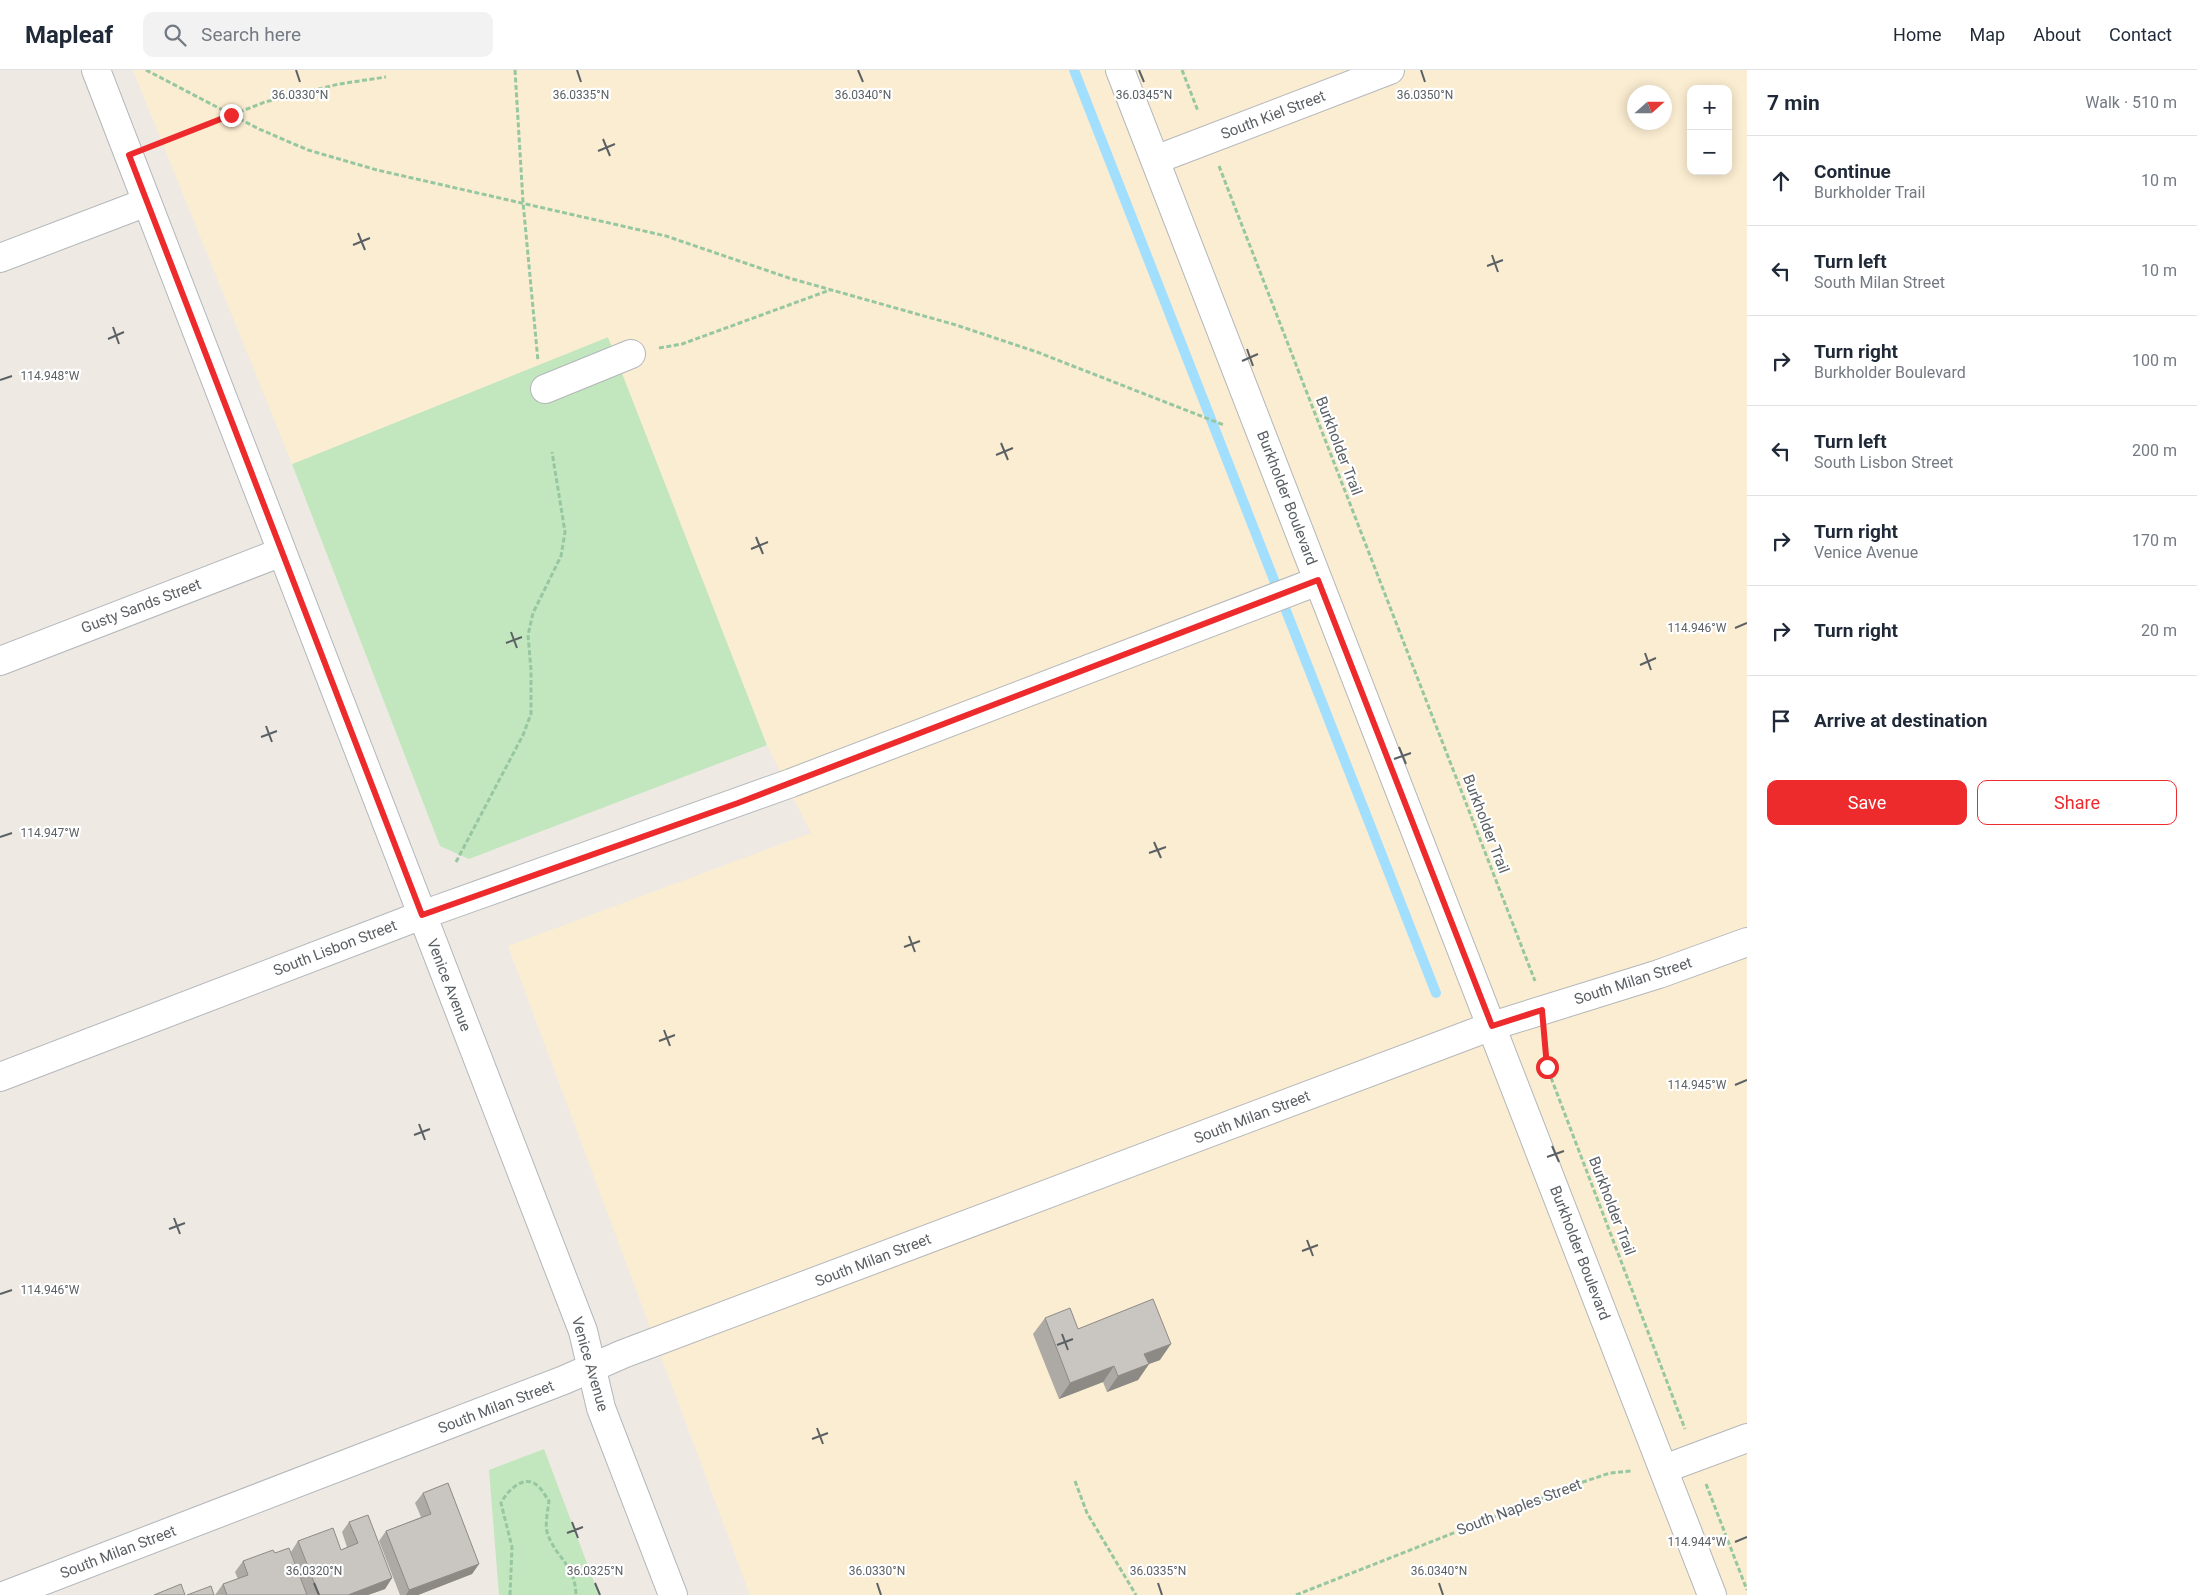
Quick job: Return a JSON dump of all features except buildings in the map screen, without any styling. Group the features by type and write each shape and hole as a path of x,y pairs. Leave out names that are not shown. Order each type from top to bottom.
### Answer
{"street":[{"name":"Venice Avenue","path":"96,70 583,1331 601,1408 673,1595"},
{"name":"South Kiel Street","path":"1155,160 1390,70"},
{"name":"Burkholder Boulevard","path":"1121,71 1712,1595"},
{"path":"0,258 147,202"},
{"path":"544,389 631,354"},
{"name":"Gusty Sands Street","path":"0,661 282,552"},
{"name":"South Lisbon Street","path":"0,1077 422,915 747,800 1318,580"},
{"name":"South Milan Street","path":"6,1595 564,1380 632,1350 1492,1026 1659,974 1747,942"},
{"path":"1664,1469 1747,1438"}],"path":[{"path":"146,70 259,129 308,150 377,170 666,236 789,278 956,325 1037,352 1211,421 1231,427 1260,429"},
{"path":"515,70 534,334 537,360 544,389"},
{"name":"Burkholder Trail","path":"1182,70 1541,996 1547,1067 1747,1590"},
{"path":"129,155 265,102 339,84 386,77"},
{"path":"631,354 682,344 830,290"},
{"path":"456,862 523,735 531,714 531,670 528,635 533,613 561,556 565,532 552,452"},
{"name":"South Naples Street","path":"1296,1595 1610,1473 1664,1469"},
{"path":"1075,1481 1087,1513 1136,1595"},
{"path":"510,1595 512,1547 501,1503 507,1491 517,1484 528,1482 538,1485 549,1501 547,1516 548,1532 561,1557 572,1571 576,1595"}],"green space":[{"path":"608,337 767,745 469,859 440,846 292,464"},
{"path":"544,1449 599,1595 499,1595 489,1470"}],"sand":[{"path":"133,70 1747,70 1747,1595 750,1595 508,946 811,833 767,745 608,337 292,464"}],"waterway":[{"path":"1074,70 1436,993"}],"route":[{"path":"231,115 129,155 422,915 738,803 1318,580 1492,1026 1542,1010 1547,1067"}]}
